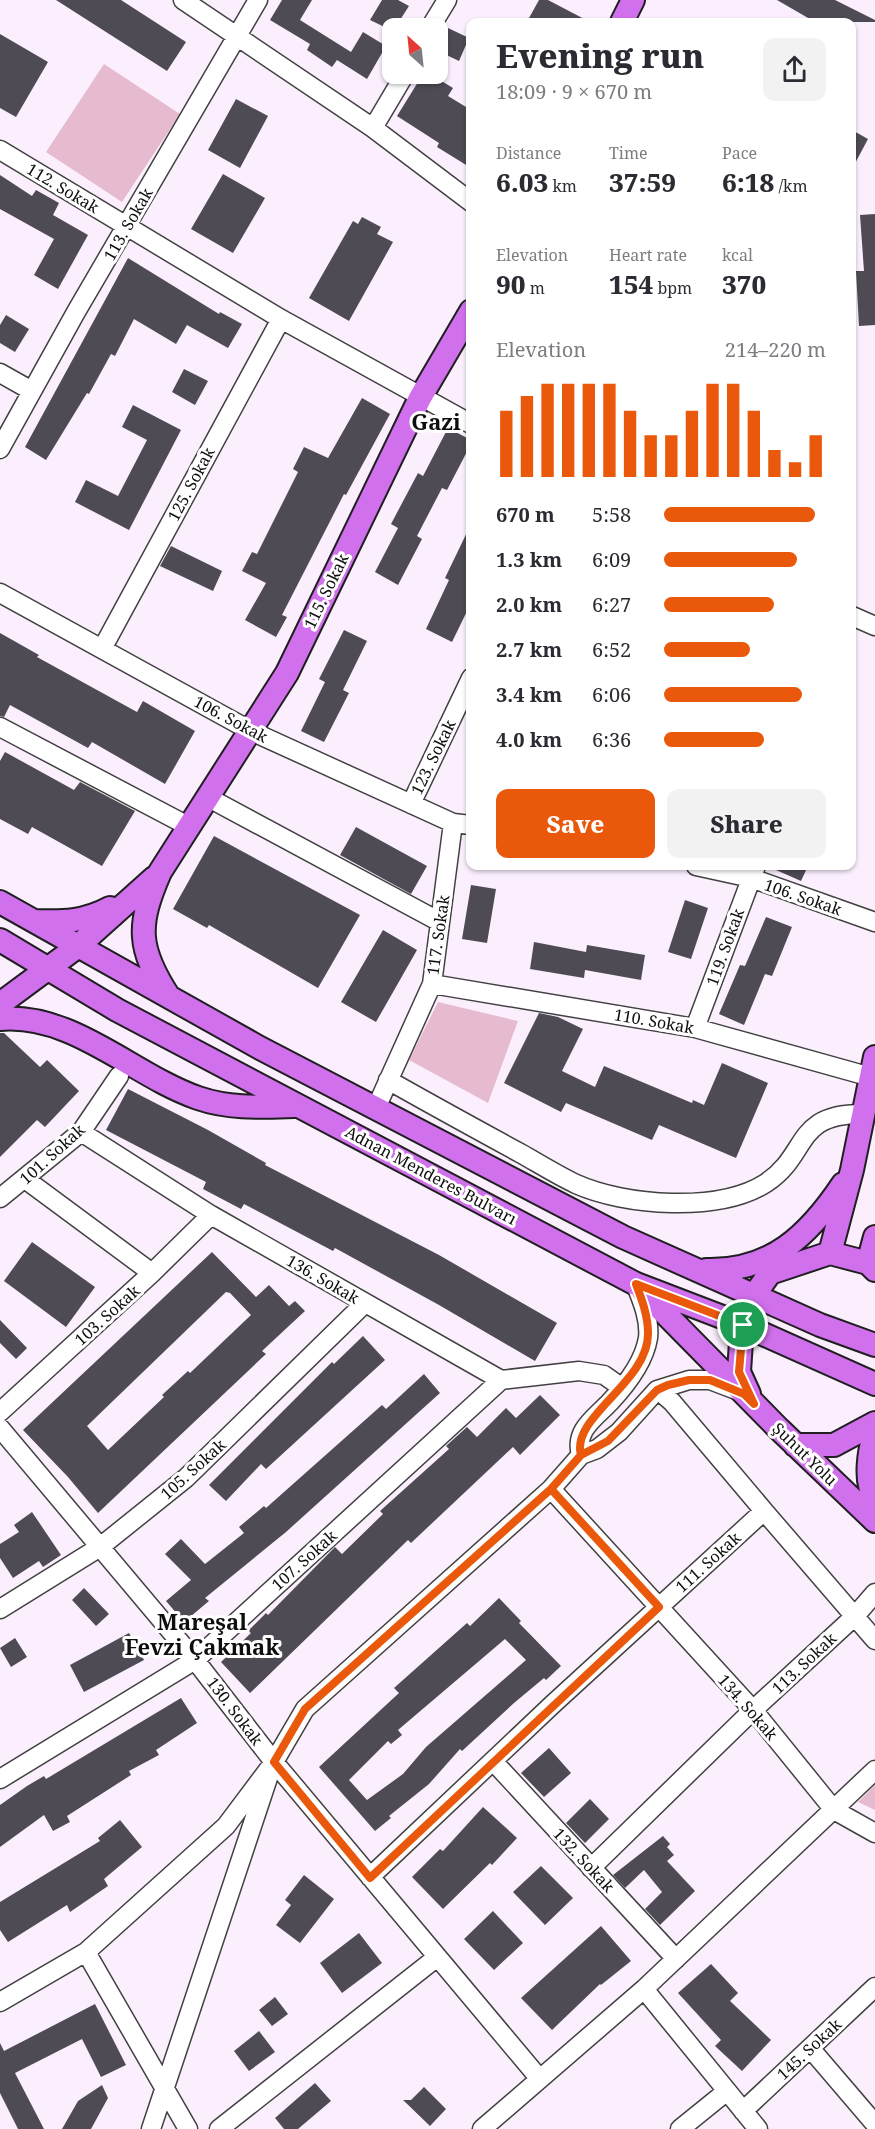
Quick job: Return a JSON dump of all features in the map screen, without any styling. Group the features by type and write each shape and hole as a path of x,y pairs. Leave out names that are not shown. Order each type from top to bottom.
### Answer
{"main road":[{"path":"624,18 633,0"},
{"name":"115. Sokak","path":"31,921 69,923 93,918 115,906 163,867 287,673 420,398 466,320"},
{"path":"0,1004 76,947 163,867"},
{"path":"163,867 147,902 144,939 147,959 170,998"},
{"name":"Adnan Menderes Bulvarı","path":"0,902 76,947 170,998 623,1236 820,1325 875,1345"},
{"path":"1,942 31,921"},
{"name":"Adnan Menderes Bulvarı","path":"1,942 117,1010 295,1106 414,1165 636,1284 743,1325 875,1384"},
{"path":"0,1019 18,1017 63,1028 198,1098 239,1108 295,1106"},
{"path":"830,1253 852,1170 873,1067"},
{"path":"697,1269 739,1269 789,1247 832,1200 852,1170"},
{"path":"749,1399 739,1372 743,1311 770,1273 830,1253 872,1267 875,1237"},
{"name":"Şuhut Yolu","path":"636,1284 795,1445 875,1521"},
{"path":"795,1445 834,1444 875,1423"},
{"path":"875,1433 870,1447 870,1491 875,1497"}],"street":[{"path":"183,0 373,129 466,198"},
{"name":"113. Sokak","path":"0,449 126,226 258,0"},
{"path":"436,18 447,0"},
{"path":"373,129 399,84"},
{"name":"112. Sokak","path":"0,150 281,319 420,398"},
{"name":"125. Sokak","path":"102,649 281,319"},
{"path":"0,373 32,391"},
{"path":"420,398 466,421"},
{"name":"106. Sokak","path":"0,593 251,731 411,804 462,824"},
{"path":"856,622 875,626"},
{"name":"123. Sokak","path":"411,804 466,688"},
{"path":"0,727 188,826"},
{"path":"209,798 440,922"},
{"name":"117. Sokak","path":"376,1108 432,984 440,922 462,824"},
{"name":"106. Sokak","path":"734,870 753,872 875,922"},
{"name":"119. Sokak","path":"695,1028 753,872"},
{"name":"110. Sokak","path":"432,984 695,1028 873,1067"},
{"name":"101. Sokak","path":"0,1198 81,1132 119,1076"},
{"path":"388,1080 577,1184 616,1196 657,1201 704,1202 730,1198 766,1183 781,1170 810,1131 823,1119 842,1114 864,1114"},
{"name":"136. Sokak","path":"81,1132 211,1215 501,1380"},
{"path":"25,1179 152,1273"},
{"name":"103. Sokak","path":"0,1412 152,1273 211,1215"},
{"path":"581,1455 579,1446 586,1425 643,1359 648,1335 645,1309 636,1284"},
{"name":"105. Sokak","path":"0,1609 100,1547 186,1478 365,1304"},
{"path":"501,1380 579,1371 604,1375 621,1387"},
{"name":"107. Sokak","path":"0,1779 195,1660 501,1380"},
{"path":"0,2002 86,1952 226,1826 274,1762 305,1709 551,1489 581,1455 608,1441 657,1390 689,1380 710,1380 749,1399"},
{"path":"663,1395 672,1402 875,1640"},
{"name":"130. Sokak","path":"0,1428 195,1660 274,1762 436,1958 539,2078"},
{"name":"134. Sokak","path":"551,1489 753,1710 834,1810"},
{"name":"111. Sokak","path":"370,1878 764,1511"},
{"name":"113. Sokak","path":"591,1868 753,1710 855,1616 875,1593"},
{"name":"132. Sokak","path":"493,1761 676,1959"},
{"path":"151,2129 166,2092 274,1762"},
{"path":"482,2129 644,1989 875,1770"},
{"path":"834,1810 875,1833"},
{"path":"86,1952 188,2129"},
{"path":"219,2129 436,1958"},
{"name":"145. Sokak","path":"743,2110 875,1987"},
{"path":"644,1989 758,2129"},
{"path":"810,2048 875,2124"},
{"path":"680,2129 728,2091"}],"shaded area":[{"path":"104,64 180,114 122,202 46,152"},
{"path":"438,1002 518,1021 488,1103 409,1060"},
{"path":"875,1785 875,1810 858,1802"}],"building":[{"path":"56,0 121,0 186,42 167,71"},
{"path":"282,0 312,0 300,20 351,52 363,32 382,44 382,53 367,79 337,60 332,67 307,50 310,44 270,20"},
{"path":"382,0 398,0 409,6 401,18 382,18 382,26 370,20"},
{"path":"539,0 548,0 582,18 529,18"},
{"path":"777,0 835,0 875,22 856,22 856,18 808,18"},
{"path":"448,28 466,37 466,45 459,61 448,56"},
{"path":"0,34 48,62 16,117 0,108"},
{"path":"417,84 446,84 453,88 448,96 466,107 466,165 437,147 439,143 397,116"},
{"path":"236,99 268,116 240,168 208,150"},
{"path":"856,132 868,139 856,162"},
{"path":"223,174 265,198 233,253 191,229"},
{"path":"0,175 32,196 36,190 59,203 53,215 88,235 58,289 34,275 54,239 0,209"},
{"path":"875,214 875,325 859,326 856,271 864,271 860,215"},
{"path":"362,217 381,227 377,234 393,242 349,321 309,298 353,221 358,224"},
{"path":"128,258 219,314 220,312 242,324 228,348 187,325 176,344 134,319 115,356 111,354 89,394 87,393 46,460 25,447"},
{"path":"6,315 29,329 15,352 0,343 0,325"},
{"path":"184,369 208,381 195,405 172,392"},
{"path":"362,398 390,414 346,495 344,494 282,615 287,617 276,637 245,620 266,583 242,571 252,552 257,554 298,472 293,469 304,447 328,458"},
{"path":"133,405 181,430 129,530 75,502 86,480 118,496 147,440 122,427"},
{"path":"448,428 466,437 466,454 447,490 442,488 417,536 422,539 398,585 375,572 398,528 391,524 418,473 423,476"},
{"path":"466,534 466,613 452,642 426,629 449,580 445,578"},
{"path":"171,546 222,571 213,591 160,566"},
{"path":"344,630 367,641 343,690 349,693 324,742 301,731 325,682 319,679"},
{"path":"0,633 39,655 37,657 137,712 143,701 195,731 165,784 92,742 88,748 10,705 4,717 0,716"},
{"path":"5,752 74,790 80,782 135,811 102,866 32,827 28,834 0,819 0,761"},
{"path":"356,827 427,866 411,894 340,855"},
{"path":"214,836 360,915 318,988 209,925 207,928 173,909"},
{"path":"776,870 806,870 801,881"},
{"path":"471,885 496,889 487,943 462,939"},
{"path":"685,900 708,908 691,959 668,952"},
{"path":"766,917 792,927 772,976 765,974 744,1025 719,1014 740,965 745,966"},
{"path":"383,930 417,950 376,1022 341,1002"},
{"path":"534,942 586,952 587,945 645,955 641,980 585,970 584,978 530,969"},
{"path":"539,1013 558,1017 583,1029 562,1071 595,1087 604,1066 692,1103 693,1100 704,1105 722,1063 768,1083 736,1158 659,1125 652,1140 566,1103 561,1112 504,1083"},
{"path":"0,1033 4,1033 40,1067 47,1060 79,1091 45,1127 37,1120 0,1157"},
{"path":"128,1089 208,1130 266,1163 265,1165 439,1255 557,1323 535,1361 335,1248 333,1251 244,1204 241,1209 203,1189 206,1182 106,1130"},
{"path":"32,1242 95,1287 66,1327 4,1281"},
{"path":"212,1252 256,1297 269,1285 289,1306 295,1301 305,1311 262,1351 266,1354 98,1513 68,1477 23,1430","holes":["226,1292 230,1293 251,1315 190,1373 188,1371 162,1395 164,1397 108,1450 87,1426"]},
{"path":"0,1320 27,1348 16,1359 0,1343"},
{"path":"363,1336 385,1360 266,1469 261,1464 226,1501 209,1485 332,1362 334,1364"},
{"path":"424,1374 440,1393 286,1532 205,1598 209,1601 184,1622 166,1601 191,1580 165,1554 181,1539 205,1564 244,1533 239,1527 264,1506 266,1508 382,1405 386,1409"},
{"path":"540,1395 560,1415 520,1455 513,1447 411,1543 408,1540 250,1693 221,1662 251,1633 248,1631 266,1613 268,1615 335,1547 342,1554 383,1514 380,1511 449,1449 446,1446 467,1427 477,1437 506,1408 516,1418"},
{"path":"32,1512 61,1555 43,1567 39,1561 13,1578 0,1558 0,1544 19,1532 14,1525"},
{"path":"84,1588 109,1614 96,1626 72,1600"},
{"path":"499,1598 521,1621 519,1623 561,1666 514,1703 462,1751 460,1749 429,1784 389,1816 391,1818 375,1831 319,1767 399,1693 394,1688 467,1623 470,1626","holes":["505,1639 526,1660 426,1747 403,1774 367,1800 349,1780 388,1741 391,1744 402,1735 398,1730"]},
{"path":"129,1633 144,1660 84,1692 70,1665"},
{"path":"15,1638 27,1657 11,1667 0,1648"},
{"path":"181,1698 197,1723 156,1750 159,1755 129,1771 131,1775 67,1816 70,1822 53,1831 44,1815 0,1847 0,1805 27,1786 44,1776 46,1779"},
{"path":"549,1748 571,1773 544,1797 521,1773"},
{"path":"590,1799 609,1819 585,1843 566,1823"},
{"path":"483,1807 517,1838 492,1865 490,1863 443,1909 412,1877 440,1849 443,1851"},
{"path":"120,1820 142,1847 104,1879 108,1886 70,1912 67,1905 8,1942 0,1930 0,1902 100,1841 98,1838"},
{"path":"663,1836 670,1844 667,1847 674,1855 667,1861 695,1891 660,1925 645,1909 662,1892 644,1870 625,1888 613,1875"},
{"path":"541,1866 573,1898 545,1925 513,1892"},
{"path":"304,1875 334,1899 300,1943 276,1925 291,1905 285,1900"},
{"path":"493,1911 523,1943 494,1970 464,1939"},
{"path":"601,1926 631,1961 600,1984 552,2030 521,1998"},
{"path":"359,1933 382,1963 342,1993 320,1963"},
{"path":"711,1964 738,1993 730,2001 771,2040 742,2071 715,2046 721,2040 678,1993"},
{"path":"275,1997 288,2014 272,2026 259,2010"},
{"path":"95,2004 126,2065 101,2077 82,2039 15,2073 44,2129 18,2129 0,2093 0,2043 4,2051"},
{"path":"259,2031 275,2052 249,2071 234,2051"},
{"path":"315,2083 331,2101 298,2129 284,2129 275,2118"},
{"path":"102,2085 108,2098 91,2129 62,2129 78,2101"},
{"path":"424,2087 446,2109 430,2126 403,2100 411,2100"}],"district":[{"name":"Gazi","path":"436,422"},
{"name":"Mareşal Fevzi Çakmak","path":"202,1634"}],"route":[{"path":"743,1325 636,1284 645,1309 648,1335 643,1359 612,1400 586,1425 579,1446 581,1455 551,1489 659,1607 370,1878 274,1762 305,1709 551,1489 581,1455 597,1449 619,1432 657,1390 689,1380 710,1380 730,1386 744,1394 754,1404 739,1372 743,1325"}]}
